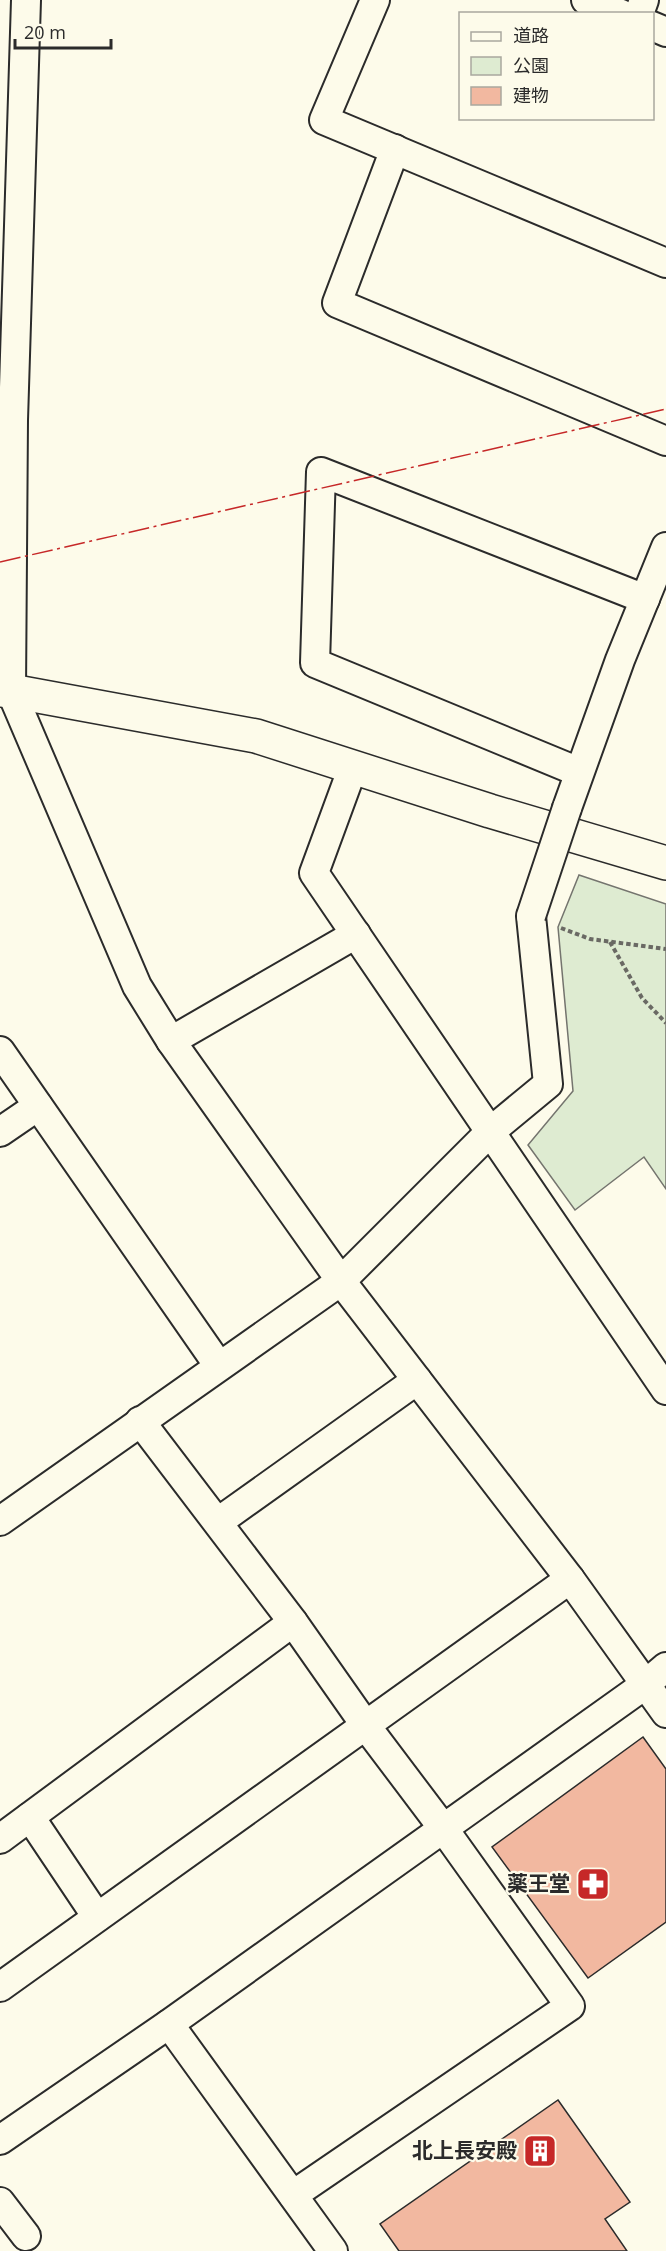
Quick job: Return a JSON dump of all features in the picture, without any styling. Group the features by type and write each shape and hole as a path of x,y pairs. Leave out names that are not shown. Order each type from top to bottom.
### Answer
{"street":[{"path":"27,0 6,419 6,691 137,986 171,1041 341,1281 570,1579 656,1675 666,1713"},
{"path":"375,0 324,120 666,263"},
{"path":"586,0 616,12"},
{"path":"395,149 337,303 666,441"},
{"path":"579,772 315,663 321,472 645,599"},
{"path":"0,1521 341,1281 491,1131 548,1084 531,916 579,772 620,660 666,547"},
{"path":"6,691 256,736 490,811 666,863"},
{"path":"353,766 314,873 666,1390"},
{"path":"171,1041 356,934"},
{"path":"0,1052 219,1366"},
{"path":"0,1132 38,1106"},
{"path":"218,1522 417,1380"},
{"path":"140,1421 293,1622 570,2006 293,2195"},
{"path":"0,1987 570,1579"},
{"path":"0,1839 293,1622"},
{"path":"0,2140 169,2024 656,1675"},
{"path":"30,1816 97,1917"},
{"path":"169,2024 333,2251"},
{"path":"0,2202 26,2236"}],"path":[{"path":"531,916 590,939 666,949"},
{"path":"610,941 642,998 666,1023"}],"green space":[{"path":"579,875 666,904 666,1189 644,1157 575,1210 528,1145 573,1091 558,927"}],"building":[{"name":"薬王堂","path":"643,1737 666,1769 666,1922 588,1978 492,1847"},
{"name":"北上長安殿","path":"558,2100 630,2202 605,2219 627,2251 399,2251 380,2224"}],"power":[{"path":"0,562 666,409"}],"place":[{"name":"薬王堂","path":"593,1884"},
{"name":"北上長安殿","path":"540,2151"}]}
